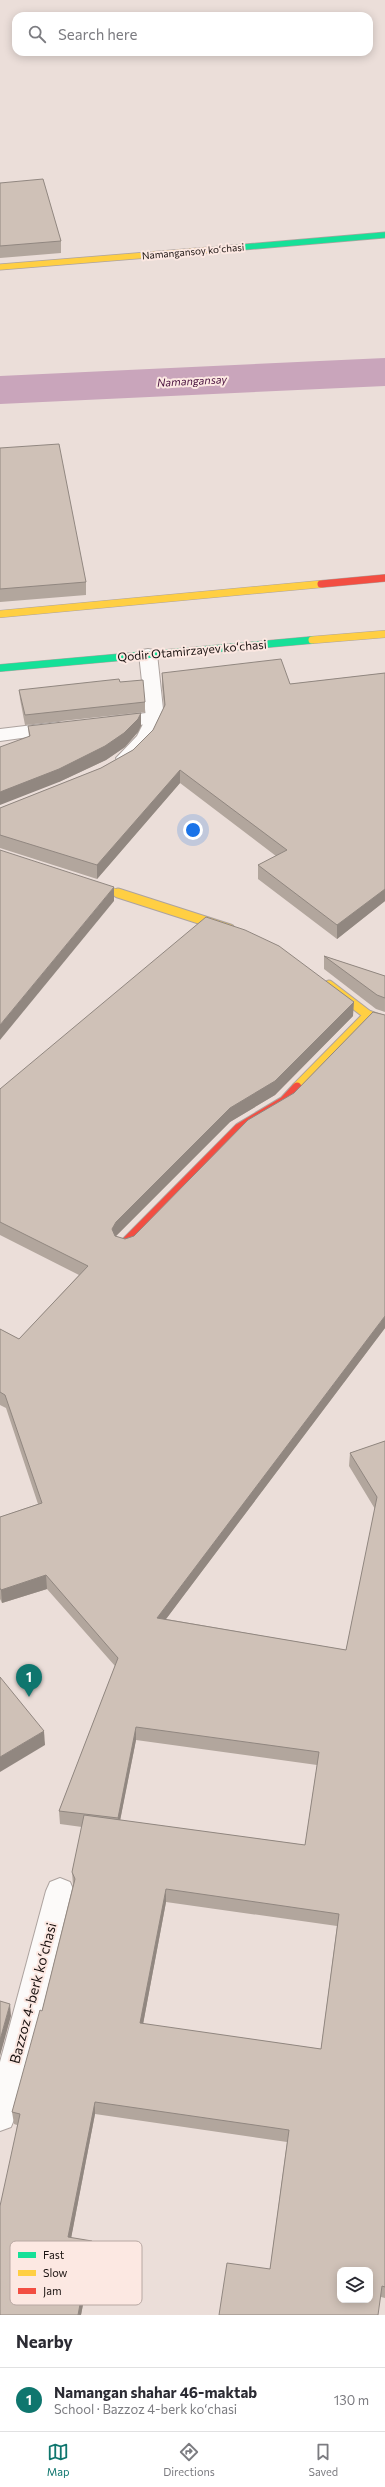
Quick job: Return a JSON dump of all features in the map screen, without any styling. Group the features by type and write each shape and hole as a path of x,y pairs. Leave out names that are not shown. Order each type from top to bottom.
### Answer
{"street":[{"name":"Namangansoy koʻchasi","path":"0,266 385,235"},
{"path":"0,614 385,578"},
{"name":"Qodir Otamirzayev koʻchasi","path":"0,668 385,634"},
{"path":"112,766 125,758 145,738 155,718 148,654"},
{"path":"0,735 155,718"},
{"path":"75,879 239,932"},
{"path":"324,981 368,1015 385,1021"},
{"path":"125,1243 240,1128 284,1100 368,1015"},
{"name":"Bazzoz 4-berk koʻchasi","path":"0,2117 60,1891"}],"building":[{"path":"43,179 61,241 0,246 0,183"},
{"path":"59,444 86,582 0,589 0,448"},
{"path":"281,659 290,684 385,673 385,889 337,925 258,865 287,850 180,770 97,865 0,835 0,808 101,768 133,750 153,730 165,705 162,673"},
{"path":"119,679 120,682 143,680 145,702 25,715 19,690"},
{"path":"141,713 138,719 124,733 105,746 59,769 0,792 0,747 30,736 28,726"},
{"path":"0,850 114,887 0,1025"},
{"path":"206,917 245,930 279,946 354,1002 275,1081 230,1108 116,1222 112,1229 115,1236 125,1239 134,1236 248,1120 294,1093 373,1012 385,1015 385,1316 157,1618 346,1650 377,1497 350,1453 385,1441 385,2287 382,2286 378,2315 219,2315 227,2263 270,2269 289,2130 95,2102 68,2237 92,2241 10,2241 10,2305 80,2305 78,2315 0,2315 0,2206 20,2114 12,2112 40,2010 42,2011 75,1879 72,1872 84,1815 305,1845 319,1752 136,1727 118,1818 59,1811 118,1658 46,1575 1,1590 0,1588 0,1517 42,1503 5,1395 0,1392 0,1329 19,1339 88,1266 0,1222 0,1089","holes":["166,1889 339,1914 321,2049 140,2023"]},
{"path":"324,956 385,976 385,998 377,995"},
{"path":"0,1677 44,1731 0,1757"},
{"path":"0,2001 10,2004 0,2040"}],"waterway":[{"name":"Namangansay","path":"0,390 385,372"}],"traffic: fast":[{"path":"209,250 385,235"},
{"path":"0,668 312,640"}],"traffic: slow":[{"path":"0,267 209,250"},
{"path":"0,614 321,584"},
{"path":"312,640 385,634"},
{"path":"86,883 230,929"},
{"path":"329,985 368,1015 385,1021"},
{"path":"297,1087 368,1015"}],"traffic: jam":[{"path":"321,584 385,578"},
{"path":"125,1243 239,1128 284,1101 297,1087"}],"place":[{"name":"Namangan shahar 46-maktab","path":"29,1697"}]}
